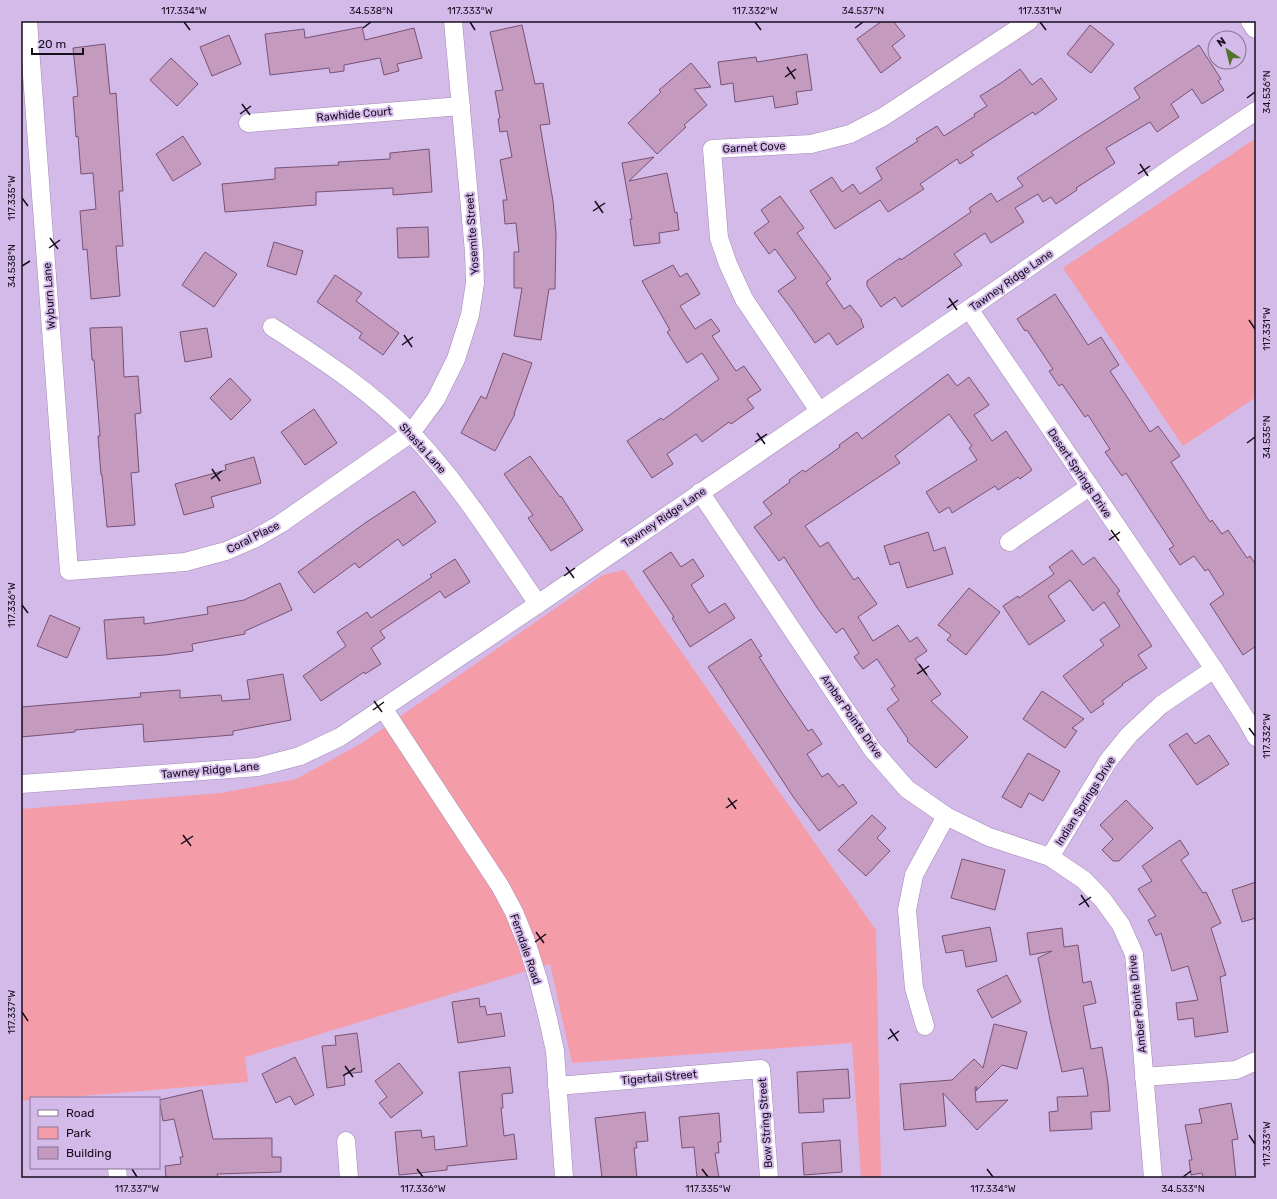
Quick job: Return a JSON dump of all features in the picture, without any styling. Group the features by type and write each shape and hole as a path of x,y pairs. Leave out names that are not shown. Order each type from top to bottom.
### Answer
{"main road":[{"path":"1252,21 1256,27"}],"street":[{"name":"Wyburn Lane","path":"28,21 70,571"},
{"name":"Yosemite Street","path":"411,433 436,399 456,359 470,315 475,284 474,252 453,21"},
{"name":"Garnet Cove","path":"819,411 744,299 728,264 719,238 712,149 811,144 850,134 884,118 1028,21"},
{"name":"Rawhide Court","path":"248,123 461,106"},
{"name":"Tawney Ridge Lane","path":"21,784 258,767 300,756 340,737 538,604 1256,111"},
{"name":"Desert Springs Drive","path":"969,309 1214,670 1256,737"},
{"name":"Shasta Lane","path":"272,327 349,379 390,413 411,433 459,490 538,604"},
{"name":"Coral Place","path":"70,571 185,562 226,551 256,538 280,524 411,433"},
{"path":"1009,542 1089,487"},
{"name":"Amber Pointe Drive","path":"700,492 872,749 907,789 946,816 989,837 1050,857 1084,880 1103,900 1120,925 1134,954 1153,1178"},
{"name":"Indian Springs Drive","path":"1050,857 1108,761 1129,736 1161,705 1214,670"},
{"name":"Ferndale Road","path":"383,708 500,886 514,912 527,944 538,979 555,1051 564,1178"},
{"path":"925,1026 914,988 907,910 914,875 946,816"},
{"path":"1144,1077 1236,1070 1256,1061"},
{"name":"Tigertail Street","path":"557,1086 761,1069"},
{"name":"Bow String Street","path":"761,1069 769,1178"},
{"path":"346,1141 349,1178"}],"green space":[{"path":"1256,138 1256,397 1183,446 1063,268"},
{"path":"624,570 876,930 881,1178 861,1178 852,1043 572,1063 550,964 245,1057 248,1082 69,1097 30,1097 30,1100 21,1101 21,809 221,793 296,779 362,743 603,575"}],"building":[{"path":"882,21 893,21 905,36 892,46 901,58 881,73 857,39"},
{"path":"522,25 535,84 543,83 550,124 540,125 553,201 556,233 555,289 549,289 541,340 514,336 522,288 514,288 514,252 519,252 516,223 505,224 503,200 507,200 500,160 512,157 507,131 500,132 498,119 500,118 495,91 503,90 490,32"},
{"path":"1090,25 1114,44 1091,73 1067,54"},
{"path":"362,27 365,40 414,28 422,58 397,64 399,71 384,75 380,58 344,65 344,71 330,73 329,68 270,75 265,34 304,29 305,38"},
{"path":"229,35 241,64 212,76 200,47"},
{"path":"105,44 110,94 116,93 123,191 119,191 123,246 116,246 120,296 91,299 87,249 83,250 80,211 96,209 93,173 81,174 73,97 78,96 73,48"},
{"path":"1199,45 1207,57 1207,70 1215,70 1221,79 1218,81 1224,90 1202,104 1192,89 1171,104 1179,117 1157,132 1150,122 1106,148 1115,163 1076,188 1077,190 1056,204 1051,197 1043,202 1038,194 1015,208 1024,222 991,243 985,233 954,254 962,265 902,307 895,297 881,307 867,286 867,281 900,258 901,260 971,212 969,208 991,193 997,202 1023,186 1017,178 1140,98 1134,88"},
{"path":"807,54 812,90 796,92 798,104 775,108 773,96 735,102 733,83 721,85 718,62 756,57 757,62"},
{"path":"171,58 198,84 177,106 150,80"},
{"path":"691,63 711,87 694,89 707,105 684,125 686,127 657,154 628,123 661,92 659,90"},
{"path":"1020,69 1032,85 1041,78 1057,99 1035,115 1033,112 971,152 974,155 960,164 957,159 920,184 924,189 888,212 880,200 835,229 810,191 832,177 842,192 853,184 860,194 882,179 876,168 918,141 916,139 937,126 944,136 975,116 974,114 987,106 980,96"},
{"path":"183,136 201,164 173,181 156,154"},
{"path":"429,149 432,192 393,195 393,188 316,192 316,205 225,212 222,184 275,179 275,168 339,165 338,162 390,159 390,153"},
{"path":"654,157 629,181 667,173 675,213 677,212 679,230 659,233 660,243 634,246 630,219 632,219 622,163"},
{"path":"780,196 804,228 797,233 831,279 826,283 844,309 850,305 862,320 861,321 864,327 837,345 829,333 815,343 778,291 796,278 775,249 769,254 754,233 769,222 761,210"},
{"path":"428,227 429,257 398,258 397,228"},
{"path":"274,242 303,251 296,275 267,266"},
{"path":"205,252 237,274 214,307 182,285"},
{"path":"673,265 680,277 687,273 700,294 680,306 695,329 711,319 720,331 712,336 736,371 744,366 761,390 747,399 754,408 731,424 729,422 702,442 696,434 667,454 673,464 652,478 627,441 661,418 663,420 719,379 702,353 687,363 667,332 670,330 642,281"},
{"path":"335,275 362,293 356,301 399,333 383,355 359,338 362,333 317,302"},
{"path":"1055,294 1088,345 1101,337 1119,365 1110,371 1150,432 1158,426 1180,456 1171,462 1210,522 1212,520 1222,534 1228,530 1247,558 1250,556 1256,565 1256,646 1243,655 1210,604 1224,594 1208,569 1205,571 1194,556 1180,565 1169,549 1174,546 1126,473 1122,476 1105,452 1110,449 1088,415 1085,417 1062,384 1059,386 1049,371 1053,369 1027,330 1025,331 1017,319"},
{"path":"122,327 124,377 138,376 141,413 135,414 139,472 131,473 135,525 107,527 101,475 98,436 100,436 90,328"},
{"path":"207,328 212,357 185,362 180,332"},
{"path":"503,353 532,363 515,414 495,451 461,433 481,396 486,399"},
{"path":"948,374 957,386 969,377 989,405 974,415 992,441 1006,431 1032,470 1020,479 1018,477 998,490 995,486 952,513 949,507 939,513 926,492 977,460 969,448 972,446 949,414 895,456 900,463 805,526 820,547 828,542 854,580 858,577 877,604 858,617 873,641 898,625 910,642 917,637 927,651 915,659 941,694 931,701 968,737 936,768 907,741 908,739 887,709 899,700 891,689 895,686 877,659 863,669 854,657 859,653 843,628 836,633 818,609 784,557 779,561 754,527 772,514 763,502 790,482 789,480 803,470 805,472 840,447 839,445 857,432 862,439"},
{"path":"230,378 251,400 231,420 210,398"},
{"path":"314,409 337,443 305,465 281,432"},
{"path":"530,456 560,497 561,496 583,530 551,551 528,518 533,515 504,474"},
{"path":"254,457 261,483 211,497 214,507 184,515 175,484 226,470 225,465"},
{"path":"414,491 436,522 403,546 398,539 359,568 355,563 314,593 298,572 365,523"},
{"path":"928,532 934,551 945,547 953,574 907,588 899,562 890,565 884,546"},
{"path":"1072,550 1083,565 1094,557 1120,591 1117,593 1152,646 1138,655 1147,668 1122,684 1123,685 1102,701 1104,704 1091,713 1063,676 1104,645 1100,640 1120,626 1104,602 1093,611 1070,580 1048,596 1065,621 1029,645 1003,606 1018,596 1019,598 1054,574 1049,567"},
{"path":"671,552 681,567 693,559 704,576 691,585 709,613 725,603 735,618 690,647 672,618 674,617 643,571"},
{"path":"455,559 470,582 445,598 440,591 380,631 385,638 371,648 381,664 365,674 364,672 321,701 303,676 346,646 337,632 367,612 371,618 432,577 430,575"},
{"path":"280,583 292,610 245,631 245,634 192,644 193,651 165,655 107,659 104,620 144,617 144,624 208,614 207,607 244,600"},
{"path":"969,588 1000,612 966,655 947,640 951,635 938,625"},
{"path":"50,615 80,628 67,658 37,646"},
{"path":"751,639 762,656 759,657 782,693 808,731 812,729 822,744 807,754 822,777 828,773 839,787 843,784 857,803 819,831 794,798 708,667"},
{"path":"283,674 291,720 233,731 233,735 144,742 143,724 75,730 75,732 21,737 21,707 141,697 140,693 180,690 180,698 221,695 222,701 250,699 247,680"},
{"path":"1042,691 1084,719 1072,728 1077,731 1065,748 1023,719"},
{"path":"1187,733 1195,744 1209,735 1229,764 1197,785 1169,745"},
{"path":"1028,753 1060,771 1043,801 1029,793 1021,808 1002,797"},
{"path":"1126,800 1153,828 1119,861 1113,861 1102,850 1113,839 1100,825"},
{"path":"872,815 886,828 877,838 890,851 866,876 838,850"},
{"path":"1180,840 1189,854 1181,860 1203,893 1206,892 1221,923 1211,928 1226,975 1220,977 1228,1032 1195,1037 1193,1018 1178,1020 1176,1003 1198,1000 1188,966 1172,971 1161,933 1156,936 1148,920 1156,916 1138,889 1152,881 1142,866"},
{"path":"962,859 1005,870 995,910 951,898"},
{"path":"1256,882 1256,918 1242,922 1232,890"},
{"path":"990,927 997,961 966,967 963,950 946,953 942,936"},
{"path":"1062,928 1064,947 1078,945 1083,983 1091,981 1096,1003 1083,1006 1091,1049 1102,1047 1108,1083 1110,1111 1091,1112 1092,1129 1050,1131 1049,1112 1058,1111 1057,1097 1088,1096 1083,1068 1062,1072 1038,958 1052,951 1030,955 1027,933"},
{"path":"1007,975 1021,1002 992,1018 977,990"},
{"path":"479,998 480,1007 485,1006 487,1015 501,1013 505,1036 458,1043 452,1002"},
{"path":"994,1024 1027,1032 1017,1069 1002,1065 976,1091 977,1087 975,1087 976,1102 1008,1100 977,1130 943,1093 946,1126 904,1130 900,1084 952,1080 974,1059 983,1068"},
{"path":"357,1033 362,1072 344,1074 345,1085 327,1088 322,1046 336,1045 335,1036"},
{"path":"295,1057 314,1095 295,1105 290,1096 276,1103 262,1074"},
{"path":"399,1063 423,1093 391,1118 379,1103 387,1097 375,1081"},
{"path":"510,1067 513,1093 502,1094 503,1108 501,1108 504,1136 514,1134 517,1159 447,1166 447,1170 399,1175 395,1132 421,1130 422,1138 434,1136 435,1150 467,1146 459,1072"},
{"path":"848,1069 850,1098 823,1099 824,1112 799,1113 797,1072"},
{"path":"202,1090 213,1139 272,1138 272,1157 281,1157 281,1172 217,1174 218,1178 166,1178 165,1166 181,1164 180,1157 183,1157 174,1119 163,1121 160,1100"},
{"path":"1231,1103 1238,1139 1232,1140 1236,1178 1203,1178 1202,1173 1191,1175 1189,1160 1192,1160 1185,1125 1202,1123 1199,1109"},
{"path":"645,1112 648,1141 636,1142 637,1148 634,1148 637,1178 602,1178 595,1118"},
{"path":"719,1113 721,1142 718,1142 719,1153 715,1153 719,1178 697,1178 694,1147 682,1148 679,1117"},
{"path":"840,1140 842,1172 804,1175 802,1143"}]}
